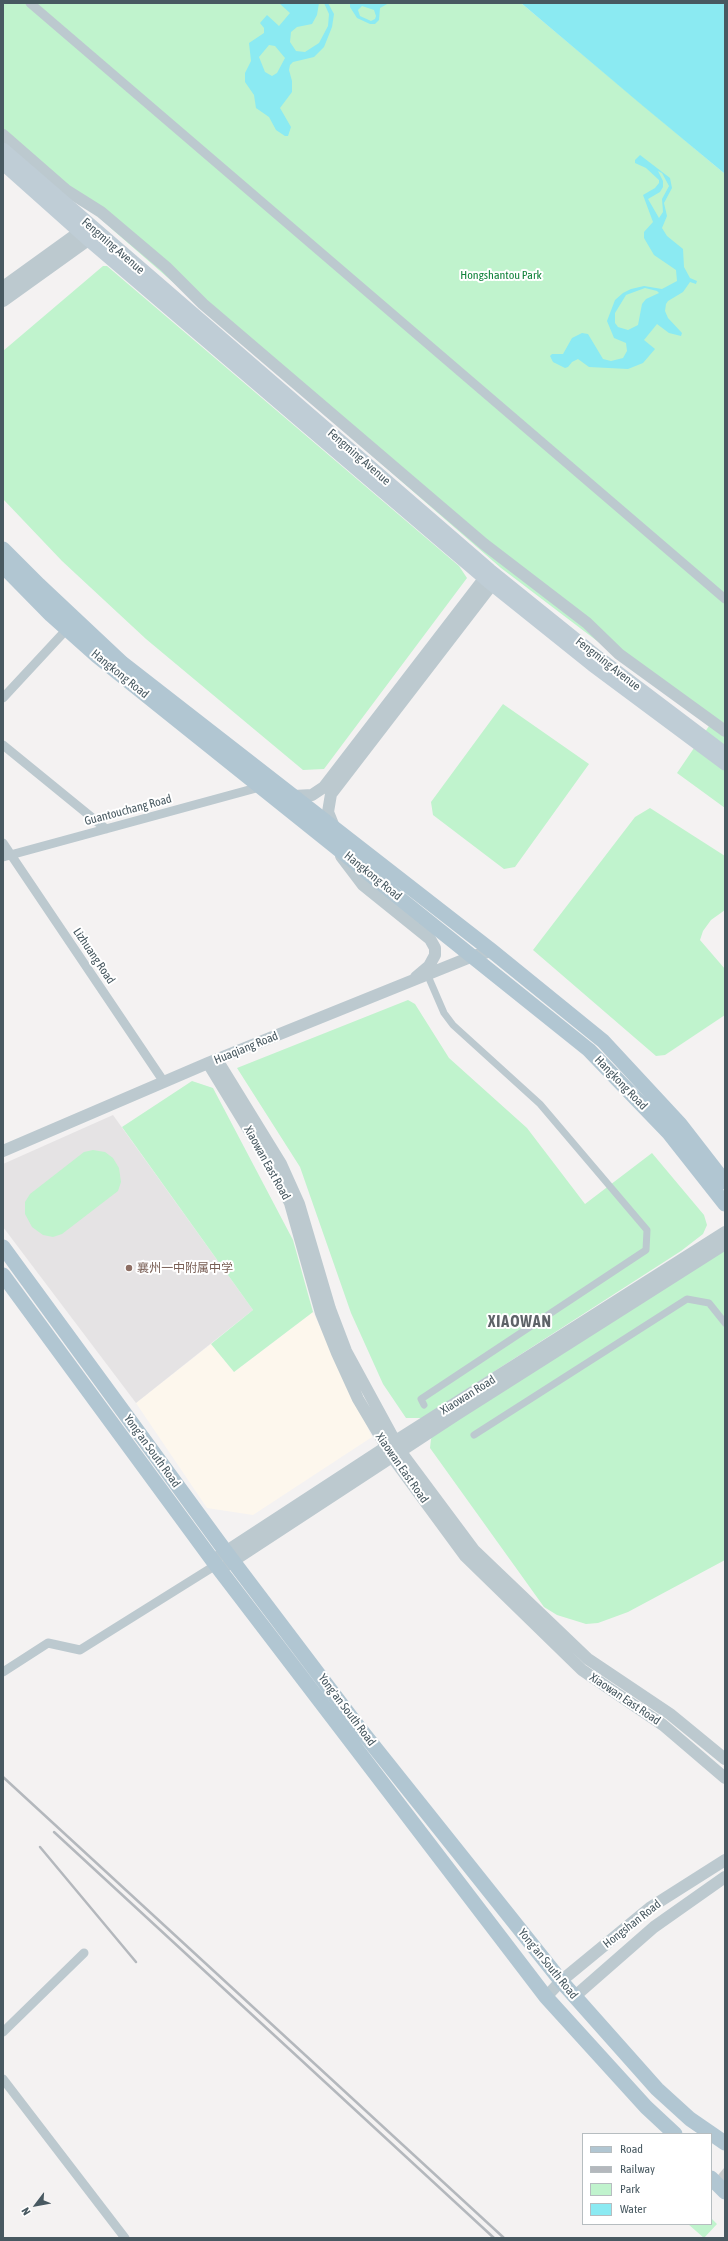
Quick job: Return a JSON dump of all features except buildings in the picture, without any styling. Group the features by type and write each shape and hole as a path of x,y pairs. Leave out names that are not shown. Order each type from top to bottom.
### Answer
{"main road":[{"name":"Fengming Avenue","path":"3,149 88,232"},
{"name":"Fengming Avenue","path":"3,164 88,232 491,577 598,657 698,738 725,764"},
{"name":"Hangkong Road","path":"3,549 39,586 122,663 492,951 602,1041 680,1124 725,1182"},
{"name":"Hangkong Road","path":"3,566 67,629 97,656 589,1050 669,1133 725,1204"},
{"name":"Fengming Avenue","path":"698,738 725,753"},
{"name":"Yong'an South Road","path":"3,1247 230,1556 360,1729 561,1981 657,2089 690,2119 710,2133"},
{"name":"Yong'an South Road","path":"3,1275 216,1565 546,1996 646,2106 674,2133"},
{"path":"690,2119 705,2133"},
{"name":"Yong'an South Road","path":"712,2134 725,2143"},
{"path":"712,2139 725,2151"},
{"path":"714,2173 725,2192"}],"street":[{"path":"30,3 725,599"},
{"path":"3,135 66,190 101,212 166,267 203,304 484,544 587,623 619,654 725,731"},
{"path":"3,287 88,232"},
{"path":"3,301 88,232"},
{"path":"294,796 312,795 324,787 491,577"},
{"path":"334,827 328,812 331,794 491,577"},
{"path":"3,698 67,629"},
{"path":"3,745 106,829"},
{"name":"Guantouchang Road","path":"7,856 260,787"},
{"path":"330,842 363,885 430,939 435,948 435,955 429,966 406,985"},
{"name":"Lizhuang Road","path":"3,843 7,856 164,1082"},
{"name":"Huaqiang Road","path":"3,1151 212,1062 406,985 473,956 492,951"},
{"path":"424,1405 421,1399 646,1250 647,1230 540,1104 453,1025 444,1013 428,976"},
{"name":"Xiaowan East Road","path":"212,1062 280,1164 296,1197 330,1309 346,1350 393,1450 465,1556 582,1670 663,1725 725,1778"},
{"name":"Xiaowan Road","path":"216,1565 725,1232"},
{"name":"Xiaowan Road","path":"393,1450 456,1415 725,1244"},
{"path":"474,1435 687,1299 709,1303 725,1323"},
{"name":"Xiaowan East Road","path":"393,1450 474,1550 582,1654 670,1714 725,1759"},
{"path":"3,1672 48,1643 80,1650 216,1565"},
{"name":"Hongshan Road","path":"546,1996 561,1981 651,1907 725,1860"},
{"name":"Hongshan Road","path":"574,1996 654,1927 725,1877"},
{"path":"3,2032 84,1953"},
{"path":"3,2079 125,2238"}],"shaded area":[{"name":"襄州一中附属中学","path":"113,1115 253,1310 136,1403 3,1227 3,1164"},
{"path":"313,1312 372,1437 253,1515 207,1508 136,1403 211,1344 234,1372"}],"green space":[{"name":"Hongshantou Park","path":"3,3 521,3 725,174 725,808 677,773 709,726 501,568 113,230 3,131"},
{"path":"103,266 107,266 459,566 467,578 324,769 303,770 146,639 62,561 3,499 3,351"},
{"path":"503,704 589,764 515,867 504,869 433,815 431,802"},
{"path":"650,808 725,856 725,910 711,920 703,931 700,940 725,969 725,1015 665,1055 656,1056 533,950 635,817"},
{"path":"408,1000 415,1004 449,1058 527,1128 585,1204 652,1153 704,1215 707,1225 703,1234 681,1251 422,1418 406,1418 383,1384 351,1313 300,1167 237,1068"},
{"path":"192,1081 213,1088 293,1240 313,1312 234,1372 211,1344 253,1310 122,1127"},
{"path":"93,1150 105,1152 113,1158 119,1168 121,1182 118,1191 62,1234 53,1237 43,1235 32,1227 25,1214 25,1202 30,1194 84,1152"},
{"path":"725,1248 725,1560 628,1612 598,1623 586,1624 557,1615 544,1607 430,1448 431,1439 435,1431"},
{"path":"712,2219 717,2224 704,2238 689,2225 712,2225"}],"water":[{"path":"279,3 319,3 317,15 312,24 297,27 291,32 290,42 296,51 305,52 319,43 328,26 329,14 324,3 328,3 334,14 332,27 324,47 314,57 293,62 290,65 289,70 292,81 292,92 280,108 291,127 288,136 285,136 276,130 269,117 256,108 254,95 245,82 245,73 251,61 249,43 264,33 264,28 260,23 267,15 279,26 290,13","holes":["269,45 275,46 285,58 277,73 272,76 265,72 259,57"]},
{"path":"350,3 389,3 380,8 379,20 375,24 370,24 357,18 350,7","holes":["362,6 374,10 376,16 375,19 371,21 360,16 358,10"]},
{"path":"521,3 725,3 725,174 643,106"},
{"path":"640,155 670,178 672,188 664,203 667,216 662,228 667,236 683,249 684,267 690,278 697,281 696,284 690,282 683,292 668,301 666,304 665,311 668,318 682,333 681,336 669,333 657,324 644,340 655,349 643,363 628,369 589,367 578,359 565,368 553,362 550,356 552,354 563,354 572,338 582,333 588,334 603,359 611,361 623,358 627,351 626,343 614,338 607,321 615,300 623,293 631,289 644,286 662,289 677,281 676,270 654,255 644,238 644,232 653,222 643,195 655,188 659,183 659,180 646,168 635,163 635,160","holes":["658,171 662,173 669,186 662,199 663,212 659,218 648,199 660,192 663,187 663,181","645,288 657,291 659,293 646,299 642,304 638,325 628,330 618,327 615,323 615,313 626,295"]}],"tunnel":[{"path":"719,2174 725,2179"}],"railway":[{"path":"3,1777 504,2238"},
{"path":"54,1832 494,2238"},
{"path":"40,1847 136,1962"}],"place":[{"name":"襄州一中附属中学","path":"129,1268"}],"district":[{"name":"XIAOWAN","path":"520,1322"}]}
